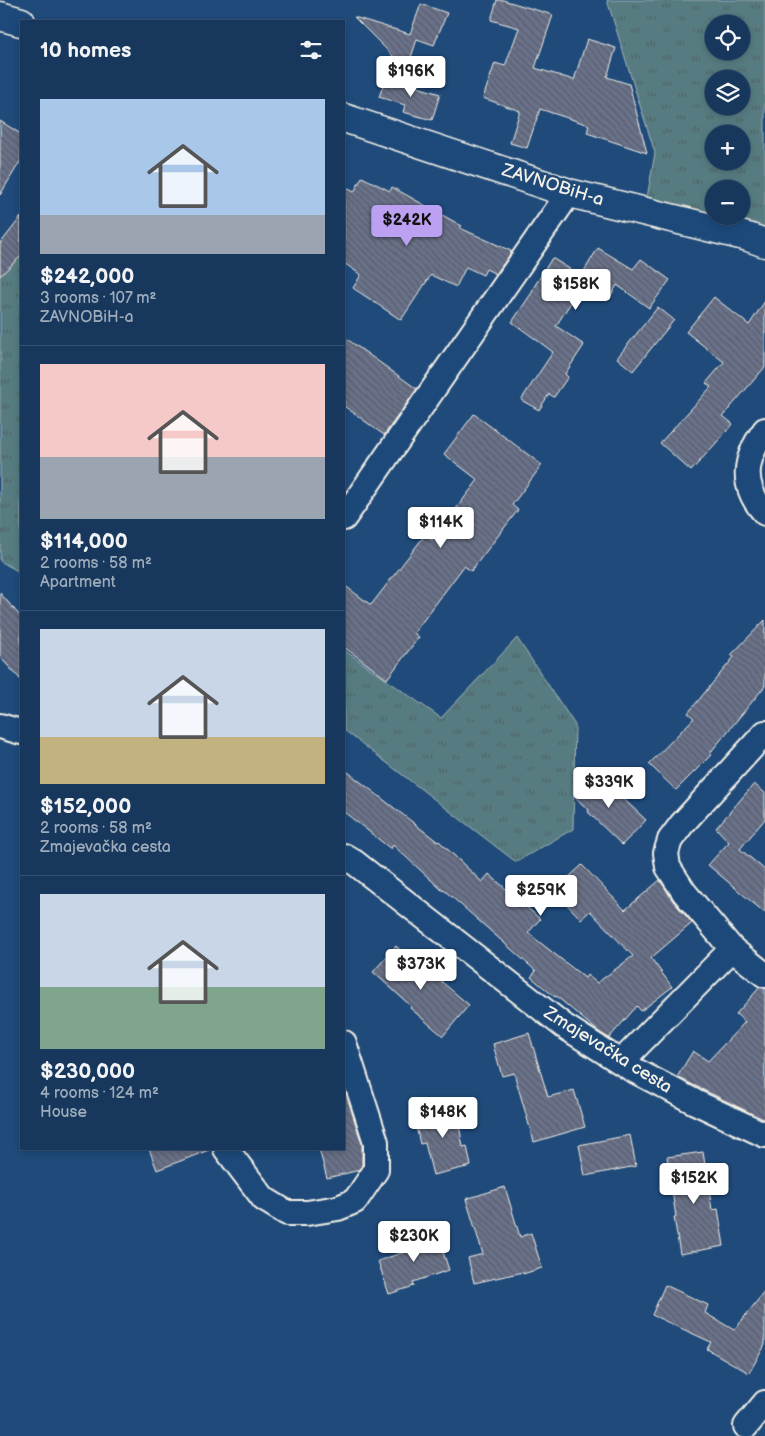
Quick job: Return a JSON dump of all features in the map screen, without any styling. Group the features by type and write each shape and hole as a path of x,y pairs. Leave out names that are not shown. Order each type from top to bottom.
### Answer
{"main road":[{"path":"0,16 20,22"},
{"name":"ZAVNOBiH-a","path":"345,118 569,193 748,237 765,243"}],"street":[{"path":"345,517 569,193"},
{"path":"765,430 756,442 749,458 748,473 749,489 757,504 765,513"},
{"path":"0,726 20,732"},
{"path":"765,733 682,824 670,840 666,852 668,867 684,892 732,949 765,975"},
{"name":"Zmajevačka cesta","path":"345,857 564,1026 621,1062 696,1102 765,1135"},
{"path":"621,1062 732,949"},
{"path":"227,1150 264,1199 287,1213 307,1213 338,1208 355,1201 376,1170 376,1142 345,1046"},
{"path":"746,1426 765,1403"}],"green space":[{"path":"607,0 765,0 765,249 644,214 655,153"},
{"path":"0,241 20,254 20,572 0,561"},
{"path":"517,638 575,725 573,829 516,862 345,731 345,651 441,718"}],"building":[{"path":"497,0 503,0 553,15 535,68 574,80 587,39 616,48 607,77 629,84 647,153 587,133 589,125 540,109 527,148 510,143 520,111 483,98 495,63 505,66 519,28 491,20"},
{"path":"421,4 447,13 434,45 417,39 407,70 354,17 410,34"},
{"path":"386,77 440,94 432,120 403,112 405,105 379,97"},
{"path":"0,121 20,133 20,162 0,195"},
{"path":"362,177 390,191 392,187 462,226 460,228 511,251 496,274 486,269 483,275 466,267 456,287 431,275 401,320 353,288 361,275 345,264 345,187 354,192"},
{"path":"20,218 20,257 0,276 0,244"},
{"path":"598,248 633,269 641,259 670,280 649,308 617,285 609,299 583,283 556,326 584,345 565,374 568,377 554,397 549,394 539,410 521,400 553,352 512,322 552,258 581,276"},
{"path":"714,297 749,325 765,301 765,367 723,416 733,424 691,471 660,443 711,387 706,383 724,362 686,332"},
{"path":"658,307 674,320 633,371 617,358"},
{"path":"345,338 417,389 384,435 345,407"},
{"path":"474,414 542,465 512,505 518,510 471,571 464,566 414,633 419,637 387,679 345,648 345,586 371,605 425,535 432,540 478,480 444,454"},
{"path":"0,593 20,616 20,679 0,657"},
{"path":"765,620 765,686 710,753 711,755 676,790 649,764 694,718 688,713 734,657 731,655"},
{"path":"345,770 439,841 482,882 489,874 540,919 528,933 585,978 587,975 597,983 633,956 590,911 581,919 554,891 582,865 625,910 660,880 673,901 692,923 651,958 672,987 641,1011 637,1006 609,1038 531,977 536,971 393,845 391,849 345,813"},
{"path":"595,772 646,820 622,845 573,796"},
{"path":"754,784 765,793 765,819 740,849 765,870 765,913 708,865 729,842 716,828"},
{"path":"396,946 433,980 436,977 469,1005 443,1036 410,1008 411,1006 373,972"},
{"path":"760,987 765,988 765,1120 677,1077 693,1051 708,1061 745,1022 736,1014"},
{"path":"529,1033 548,1097 574,1090 585,1127 534,1142 514,1073 502,1076 493,1044"},
{"path":"345,1090 362,1144 362,1166 360,1170 327,1178 319,1150 345,1150"},
{"path":"455,1103 463,1147 467,1146 471,1166 433,1175 425,1143 420,1144 415,1122 424,1121 422,1110"},
{"path":"630,1135 636,1166 585,1176 579,1145"},
{"path":"149,1150 209,1150 157,1170"},
{"path":"703,1152 712,1210 718,1209 724,1246 680,1254 667,1157"},
{"path":"505,1187 520,1237 531,1233 542,1268 523,1274 523,1272 474,1283 468,1258 483,1254 466,1199"},
{"path":"436,1231 449,1270 413,1282 414,1286 389,1294 378,1261 407,1251 404,1241"},
{"path":"665,1285 708,1305 705,1313 734,1330 765,1291 765,1345 749,1373 707,1349 711,1342 652,1315"}]}
